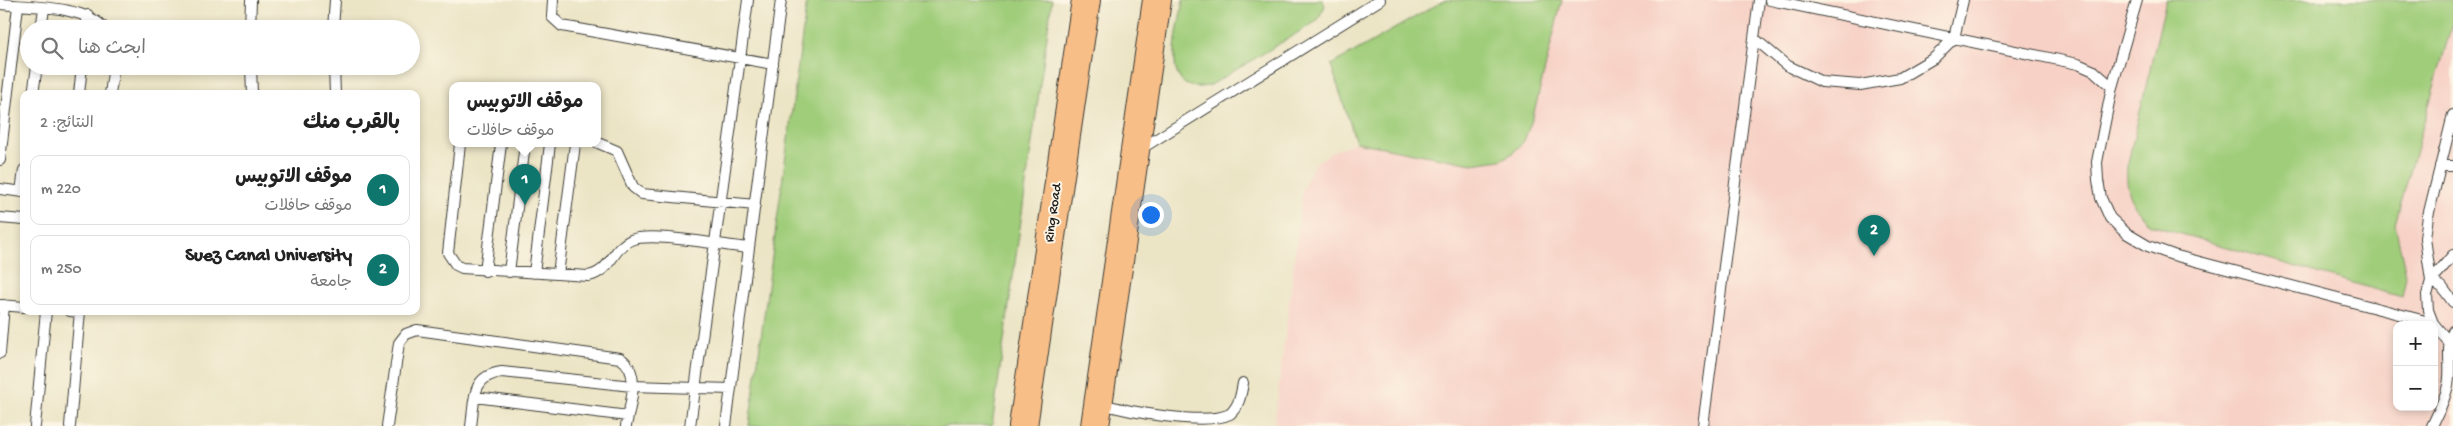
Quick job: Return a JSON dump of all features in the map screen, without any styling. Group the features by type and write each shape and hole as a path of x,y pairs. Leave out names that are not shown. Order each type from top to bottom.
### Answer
{"main road":[{"name":"Ring Road","path":"1023,426 1086,0"},
{"path":"1097,414 1158,0"}],"lane":[{"path":"250,20 251,0"},
{"path":"334,20 335,0"},
{"path":"553,0 552,17 562,26 773,64"},
{"path":"690,426 748,0"},
{"path":"726,426 782,0"},
{"path":"1136,151 1380,0"},
{"path":"1703,426 1759,0"},
{"path":"1770,0 2078,64 2094,71 2112,87"},
{"path":"1755,39 1786,65 1822,82 1860,85 1900,78 1934,58 1954,38 1963,0"},
{"path":"2137,0 2112,87 2097,162 2100,198 2110,218 2126,233 2148,246 2173,255 2422,321"},
{"path":"0,4 88,15 94,20"},
{"path":"0,160 18,6"},
{"path":"43,20 44,9"},
{"path":"87,20 88,15"},
{"path":"34,90 36,75"},
{"path":"79,90 81,75"},
{"path":"111,90 113,75"},
{"path":"251,75 252,90"},
{"path":"334,75 335,90"},
{"path":"2432,321 2428,310 2427,295 2431,281 2426,238 2428,216 2453,114"},
{"path":"601,144 617,152 634,187 642,194 755,205"},
{"path":"460,147 448,253 456,265 462,268 485,271 588,276 597,274 605,269 624,244 637,238 652,237 749,248"},
{"path":"485,271 501,147"},
{"path":"509,272 525,147"},
{"path":"534,273 550,147"},
{"path":"558,274 575,147"},
{"path":"2440,166 2453,166"},
{"path":"0,189 20,192"},
{"path":"0,218 20,220"},
{"path":"2431,281 2453,255"},
{"path":"2431,281 2442,287 2453,302"},
{"path":"0,353 2,305 20,307"},
{"path":"35,426 46,315"},
{"path":"70,426 77,315"},
{"path":"387,426 399,343 406,334 417,330 620,358 632,369 632,386 627,421 475,397"},
{"path":"2438,330 2448,341"},
{"path":"2432,426 2442,406 2448,385 2450,363 2448,341 2453,331"},
{"path":"472,426 476,387 482,379 491,373 502,372 632,386 731,389"},
{"path":"1097,414 1214,423 1229,415 1240,401 1243,383"}],"shaded area":[{"path":"1562,0 2453,0 2453,426 1274,426 1303,188 1314,164 1334,151 1356,142 1472,164 1524,141 1533,117"}],"green space":[{"path":"807,0 1052,0 992,426 749,426"},
{"path":"1183,0 1323,0 1325,6 1317,21 1211,85 1194,87 1183,82 1177,72 1175,59"},
{"path":"1445,0 1562,0 1533,117 1524,141 1513,153 1501,160 1472,164 1356,142 1331,65"},
{"path":"2166,0 2453,0 2453,21 2395,224 2406,275 2402,297 2150,225 2144,218 2131,199 2127,184 2127,167"}],"place":[{"name":"موقف الاتوبيس","path":"525,205"},
{"name":"Suez Canal University","path":"1874,256"}]}
